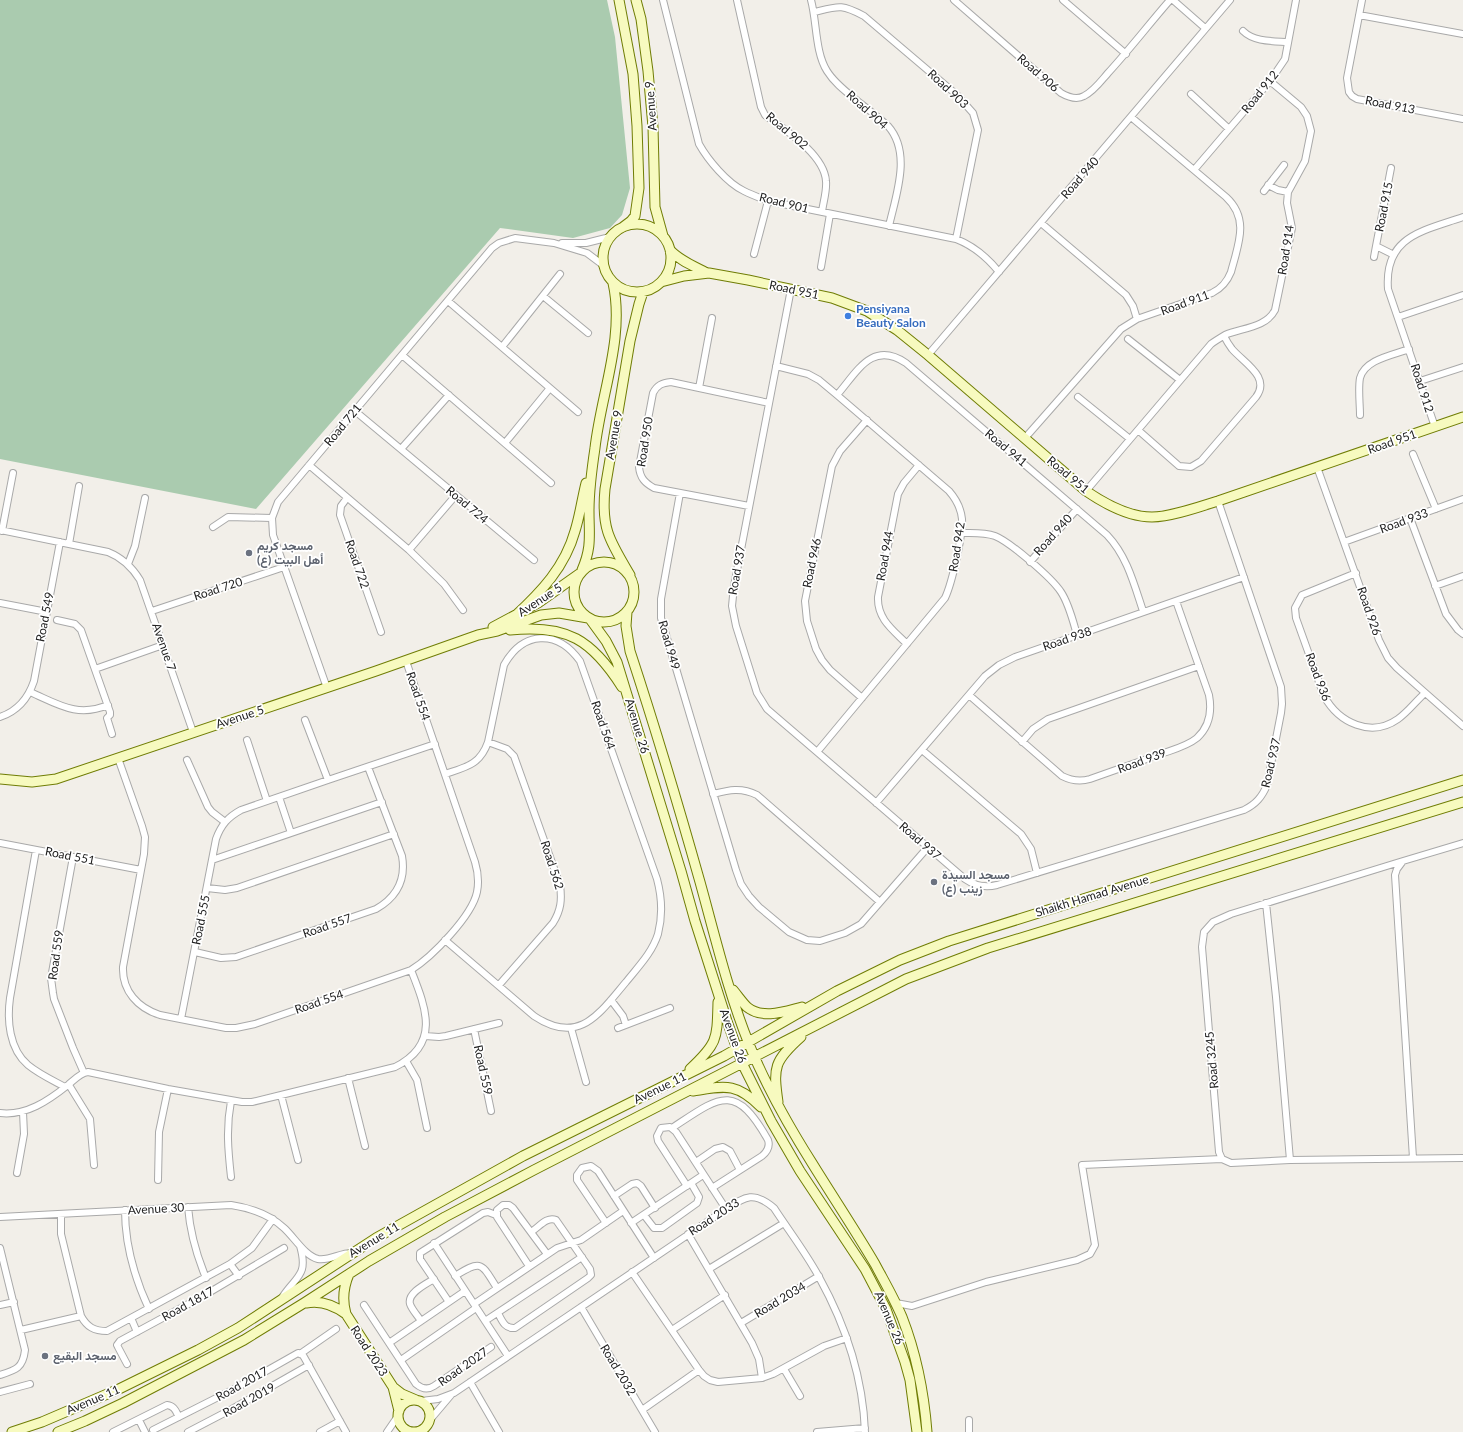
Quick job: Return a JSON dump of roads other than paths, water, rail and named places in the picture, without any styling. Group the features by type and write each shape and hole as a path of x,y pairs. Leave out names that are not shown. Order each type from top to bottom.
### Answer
{"main road":[{"path":"613,0 623,22"},
{"name":"Avenue 9","path":"619,0 633,74 637,126 639,188 635,216 631,221 622,227"},
{"name":"Avenue 9","path":"636,0 641,19 648,71 653,128 655,207 663,236"},
{"path":"640,224 652,228 663,236 670,250 671,259 666,275 661,282 653,288 643,292 627,291 613,283 607,275 603,265 604,250 610,237 622,227 640,224"},
{"name":"Road 951","path":"670,250 688,264 709,273 832,298 867,311 897,330 928,354 1086,491 1102,502 1126,512 1152,517 1182,512 1463,418"},
{"name":"Road 951","path":"661,282 684,276 709,273"},
{"name":"Avenue 9","path":"581,572 588,553 590,542 590,498 595,446 617,324 616,296 613,283"},
{"name":"Avenue 9","path":"630,575 610,539 605,523 603,506 630,341 638,304 643,292"},
{"path":"515,616 550,580 568,551 575,533 595,446"},
{"path":"607,561 620,566 630,575 634,586 634,598 627,612 621,617 610,622 598,622 581,612 576,603 574,593 575,583 581,572 590,565 607,561"},
{"name":"Avenue 5","path":"478,635 515,616 548,596 581,572"},
{"name":"Avenue 26","path":"627,612 626,626 630,651 690,845 728,984 748,1042 780,1110 811,1162 850,1221 896,1303 916,1364 925,1410 927,1432"},
{"name":"Avenue 5","path":"0,779 32,782 56,779 327,688 478,635 497,631 550,613 589,618"},
{"name":"Avenue 26","path":"589,618 612,651 617,662 630,700 695,921 742,1063 767,1113 800,1171 865,1269 886,1309 910,1380 917,1432"},
{"path":"497,631 531,628 555,630 575,637 599,656 612,672 630,700"},
{"name":"Shaikh Hamad Avenue","path":"737,1048 837,990 878,970 949,940 1463,780"},
{"name":"Shaikh Hamad Avenue","path":"742,1063 906,979 988,948 1463,802"},
{"path":"728,984 748,1008 760,1012 778,1013 813,1004"},
{"path":"681,1078 706,1054 712,1045 717,1029 718,992"},
{"path":"780,1110 775,1080 778,1064 784,1052 810,1028"},
{"name":"Avenue 11","path":"12,1432 81,1406 157,1371 238,1328 353,1252 436,1204 523,1156 681,1078 737,1048"},
{"name":"Avenue 11","path":"58,1432 85,1421 160,1385 244,1340 369,1261 445,1217 742,1063"},
{"path":"684,1093 722,1087 735,1089 749,1096 767,1113"},
{"name":"Road 2023","path":"349,1274 343,1297 346,1314 393,1387 402,1394 419,1401"},
{"name":"Road 2023","path":"304,1303 325,1303 346,1314"},
{"name":"Road 2023","path":"393,1387 399,1413"},
{"path":"419,1401 429,1410 430,1415 428,1426 420,1431 409,1432 400,1424 399,1413 402,1406 406,1402 419,1401"}],"street":[{"name":"Road 901","path":"664,0 699,144 703,152 743,191 768,201 956,239 979,251 999,272"},
{"name":"Road 902","path":"737,0 761,107 765,115 811,152 820,164 826,182 822,212"},
{"name":"Road 904","path":"812,0 815,12 820,58 826,71 834,81 888,127 899,144 901,163 889,226"},
{"name":"Road 906","path":"954,0 1061,93 1068,97 1084,97 1094,88 1126,54 1170,0"},
{"path":"1063,0 1126,54"},
{"path":"1173,0 1206,28"},
{"name":"Road 940","path":"928,354 1041,224 1230,0"},
{"name":"Road 912","path":"1194,170 1270,81 1285,59 1296,0"},
{"name":"Road 913","path":"1362,0 1347,78 1349,92 1352,96 1357,99 1463,119"},
{"name":"Road 903","path":"815,12 836,6 849,8 864,16 957,94 973,113 978,130 977,140 956,239"},
{"path":"1358,15 1463,34"},
{"path":"1243,31 1257,39 1288,42"},
{"path":"1270,81 1301,107 1307,116 1310,125 1311,136 1307,156 1288,192 1266,188 1284,165"},
{"path":"1191,94 1229,129"},
{"name":"Road 911","path":"1025,438 1117,333 1127,325 1137,319 1212,293 1222,287 1229,278 1241,226 1238,213 1231,202 1131,117"},
{"name":"Road 915","path":"1374,256 1391,168"},
{"name":"Road 914","path":"1086,491 1211,344 1224,336 1265,322 1271,317 1275,310 1292,228 1287,203 1288,192"},
{"path":"754,254 768,201"},
{"path":"821,267 830,214"},
{"name":"Road 912","path":"1435,427 1388,289 1388,270 1394,255 1409,237 1463,217"},
{"path":"1041,224 1126,295 1133,306 1137,319"},
{"name":"Road 721","path":"327,688 273,535 272,518 278,502 492,248 499,243 515,238 554,243 586,243 610,237"},
{"name":"Road 721","path":"554,243 587,254 603,265"},
{"name":"Road 915","path":"1376,246 1394,255"},
{"path":"502,348 560,274"},
{"name":"Road 937","path":"791,289 732,592 733,613 736,626 755,686 763,704 772,714 965,879 978,886 993,886 1244,810 1252,806 1264,793 1282,713 1282,696 1279,679 1218,501"},
{"path":"1398,317 1463,295"},
{"path":"543,296 588,332"},
{"path":"448,301 578,412"},
{"path":"699,388 712,318"},
{"path":"1138,430 1179,466 1191,467 1201,461 1256,397 1261,385 1259,377 1233,350 1224,336"},
{"path":"1128,339 1180,380"},
{"name":"Road 912","path":"1360,415 1360,379 1365,368 1375,362 1409,349"},
{"path":"402,355 551,483"},
{"name":"Road 941","path":"837,395 866,360 882,355 890,355 899,358 1107,535 1119,549 1128,566 1143,611"},
{"name":"Road 942","path":"776,366 808,374 819,380 953,496 962,520 951,585 945,598 817,752"},
{"path":"1420,381 1463,367"},
{"name":"Road 950","path":"749,506 654,488 648,485 642,478 639,467 653,393 656,387 665,382 671,382 769,403"},
{"path":"505,443 550,388"},
{"path":"401,449 449,395"},
{"path":"1078,397 1130,439"},
{"name":"Road 724","path":"355,411 534,560"},
{"name":"Road 946","path":"862,698 830,670 822,660 816,649 807,621 805,601 832,466 840,450 867,420"},
{"path":"1414,454 1436,509"},
{"path":"309,465 409,550 444,584 463,610"},
{"name":"Road 944","path":"907,644 883,619 878,608 878,597 898,494 904,483 919,465"},
{"name":"Road 926","path":"1317,467 1379,640 1385,652 1397,668 1463,726"},
{"name":"Avenue 7","path":"13,473 1,531 108,552 116,555 128,564 140,580 193,732"},
{"path":"69,544 79,486"},
{"name":"Road 949","path":"680,493 661,599 661,618 741,884 754,902 788,932 800,938 820,941 845,933 860,924 928,847"},
{"path":"409,550 456,495"},
{"path":"128,564 135,546 145,498"},
{"name":"Road 722","path":"347,498 341,506 340,515 381,632"},
{"name":"Road 933","path":"1344,542 1463,499"},
{"name":"Road 940","path":"1030,562 1077,508"},
{"path":"213,527 228,517 272,518"},
{"path":"1410,518 1446,614 1458,630 1463,634"},
{"name":"Road 940","path":"961,533 995,536 1004,541 1053,582 1062,592 1078,635"},
{"name":"Road 549","path":"0,717 17,709 30,692 34,681 60,542"},
{"name":"Road 720","path":"152,611 284,567"},
{"name":"Road 936","path":"1356,573 1302,595 1295,608 1296,618 1324,696 1330,707 1351,723 1370,728 1384,726 1398,719 1425,693"},
{"path":"1435,586 1463,576"},
{"name":"Road 938","path":"876,803 969,695 992,670 1007,660 1143,611 1244,577"},
{"name":"Road 939","path":"969,695 1062,776 1071,780 1081,781 1090,779 1182,746 1198,737 1208,722 1210,713 1209,695 1176,601"},
{"path":"0,603 46,612"},
{"name":"Road 549","path":"57,620 72,623 79,628 111,714 107,718 112,734"},
{"name":"Road 564","path":"445,774 473,764 482,755 488,742 504,665 518,646 541,638 553,639 564,644 573,651 580,661 657,879 661,893 662,907 661,921 657,935 652,948 644,960 593,1019 582,1025 571,1028 558,1027 545,1023 534,1016 445,940"},
{"path":"95,669 163,645"},
{"name":"Road 554","path":"118,758 145,837 144,854 124,958 123,974 129,992 135,1001 143,1008 160,1015 226,1028 245,1027 412,970 425,960 445,940 473,904 477,894 478,872 406,660"},
{"path":"1022,742 1033,729 1048,719 1199,666"},
{"path":"30,692 74,710 91,711 108,705"},
{"path":"305,720 328,780"},
{"path":"247,740 267,801"},
{"name":"Road 562","path":"488,742 507,749 514,756 557,878 561,895 560,910 553,923 499,986"},
{"path":"188,760 208,807 224,822 241,810 435,744"},
{"path":"922,750 1021,834 1031,849 1037,873"},
{"name":"Road 557","path":"194,952 221,958 236,957 376,909 384,904 397,891 403,874 402,856 368,766"},
{"path":"713,794 738,789 757,795 880,902"},
{"path":"279,797 291,833"},
{"path":"212,860 382,802"},
{"name":"Road 555","path":"181,1019 216,839 224,822"},
{"path":"207,888 225,890 237,888 394,834"},
{"name":"Road 551","path":"0,843 140,870"},
{"name":"Road 3245","path":"1222,1159 1219,1152 1203,955 1204,932 1213,922 1231,914 1463,843"},
{"path":"36,850 10,998 8,1012 9,1026 12,1039 26,1064 40,1073 67,1086 90,1119 94,1165"},
{"name":"Road 559","path":"73,857 51,978 54,999 72,1048 84,1073"},
{"path":"1403,861 1397,869 1395,875 1413,1158"},
{"path":"1266,903 1276,997 1290,1160"},
{"path":"0,1113 23,1112 39,1105 84,1073 92,1072 231,1102 252,1102 394,1067 406,1061 419,1048 425,1036 426,1014 412,970"},
{"path":"611,1000 620,1011 626,1025"},
{"path":"618,1028 670,1008"},
{"name":"Road 559","path":"425,1036 439,1037 499,1023"},
{"path":"571,1028 586,1082"},
{"name":"Road 559","path":"474,1029 491,1111"},
{"path":"406,1061 417,1080 427,1128"},
{"path":"348,1078 364,1146"},
{"path":"158,1180 159,1132 168,1089"},
{"path":"281,1095 298,1160"},
{"path":"672,1128 714,1102 726,1100 742,1105 751,1113 769,1143 765,1154 712,1188"},
{"path":"231,1102 227,1133 231,1176"},
{"path":"17,1173 24,1134 23,1112"},
{"path":"644,1215 654,1228 659,1229 697,1203 698,1200 698,1194 658,1141 657,1136 661,1128 665,1127 672,1128 676,1132 726,1209"},
{"path":"696,1162 715,1149 723,1147 730,1151 740,1170"},
{"path":"896,1303 912,1306 986,1282 1078,1260 1090,1254 1095,1245 1082,1165 1222,1159 1231,1163 1290,1160 1463,1158"},
{"path":"606,1223 579,1184 577,1175 579,1171 586,1166 595,1168 654,1258"},
{"path":"631,1224 703,1175"},
{"path":"614,1196 632,1184 637,1183 641,1186 655,1208"},
{"name":"Road 2033","path":"419,1401 438,1399 454,1393 688,1234 742,1199 750,1196 766,1201 774,1208 819,1276 835,1307 847,1338 861,1392 865,1430"},
{"path":"496,1215 497,1210 501,1206 506,1204 511,1206 547,1254"},
{"name":"Avenue 30","path":"0,1217 231,1205 260,1212 273,1219 284,1228 311,1256 318,1259 353,1252"},
{"name":"Road 1817","path":"188,1207 193,1243 206,1278"},
{"name":"Road 1817","path":"125,1210 125,1228 128,1244 138,1281 149,1309"},
{"path":"401,1360 497,1288 529,1266 562,1245 581,1240 623,1211"},
{"path":"449,1302 419,1257 421,1252 486,1212 491,1212 496,1215 529,1266"},
{"path":"21,1330 81,1316 61,1234 61,1214"},
{"name":"Road 1817","path":"81,1316 84,1323 91,1328 98,1331 107,1331 230,1264 252,1248 273,1219"},
{"path":"498,1313 506,1326 515,1328 590,1277 590,1269 558,1222 554,1219 548,1220 532,1232"},
{"path":"709,1269 784,1223"},
{"name":"Road 2034","path":"688,1234 756,1351 762,1378"},
{"path":"434,1243 508,1356"},
{"name":"Avenue 30","path":"280,1300 289,1286 299,1276 303,1268 304,1260 299,1245"},
{"path":"0,1248 25,1350 24,1361 19,1367 14,1371 0,1375"},
{"name":"Road 1817","path":"127,1364 117,1344 120,1341 238,1276 284,1248"},
{"path":"485,1321 582,1257"},
{"path":"230,1264 238,1276"},
{"path":"455,1276 471,1266 480,1266 485,1270 497,1288"},
{"path":"632,1272 699,1370 707,1378 718,1382 762,1378 773,1374 814,1351 847,1338"},
{"name":"Road 2034","path":"741,1323 819,1276"},
{"path":"421,1321 411,1305 411,1297 414,1293 434,1280"},
{"path":"389,1343 465,1291"},
{"path":"672,1330 725,1296"},
{"path":"0,1306 14,1302"},
{"name":"Road 2027","path":"364,1305 416,1384 422,1388 428,1389 434,1386 491,1347"},
{"path":"902,1318 912,1306"},
{"name":"Road 2032","path":"581,1307 656,1432"},
{"path":"131,1318 137,1332"},
{"name":"Road 2017","path":"153,1430 238,1387 296,1354 302,1355 336,1329"},
{"path":"302,1355 346,1432"},
{"name":"Road 2019","path":"188,1432 309,1365"},
{"path":"784,1368 800,1396"},
{"path":"642,1410 699,1370"},
{"path":"470,1382 499,1432"},
{"path":"0,1392 30,1384"},
{"name":"Road 2033","path":"428,1426 454,1393"},
{"path":"113,1432 167,1405 171,1405 174,1408 179,1418"},
{"path":"387,1432 399,1413"},
{"path":"139,1420 145,1432"},
{"path":"969,1420 969,1432"},
{"path":"320,1432 340,1421"},
{"path":"817,1432 865,1430"}],"place":[{"name":"Pensiyana Beauty Salon","path":"848,316"},
{"name":"مسجد كريم أهل البيت (ع)","path":"249,553"},
{"name":"مسجد السيدة زينب (ع)","path":"934,882"},
{"name":"مسجد البقيع","path":"45,1356"}]}
